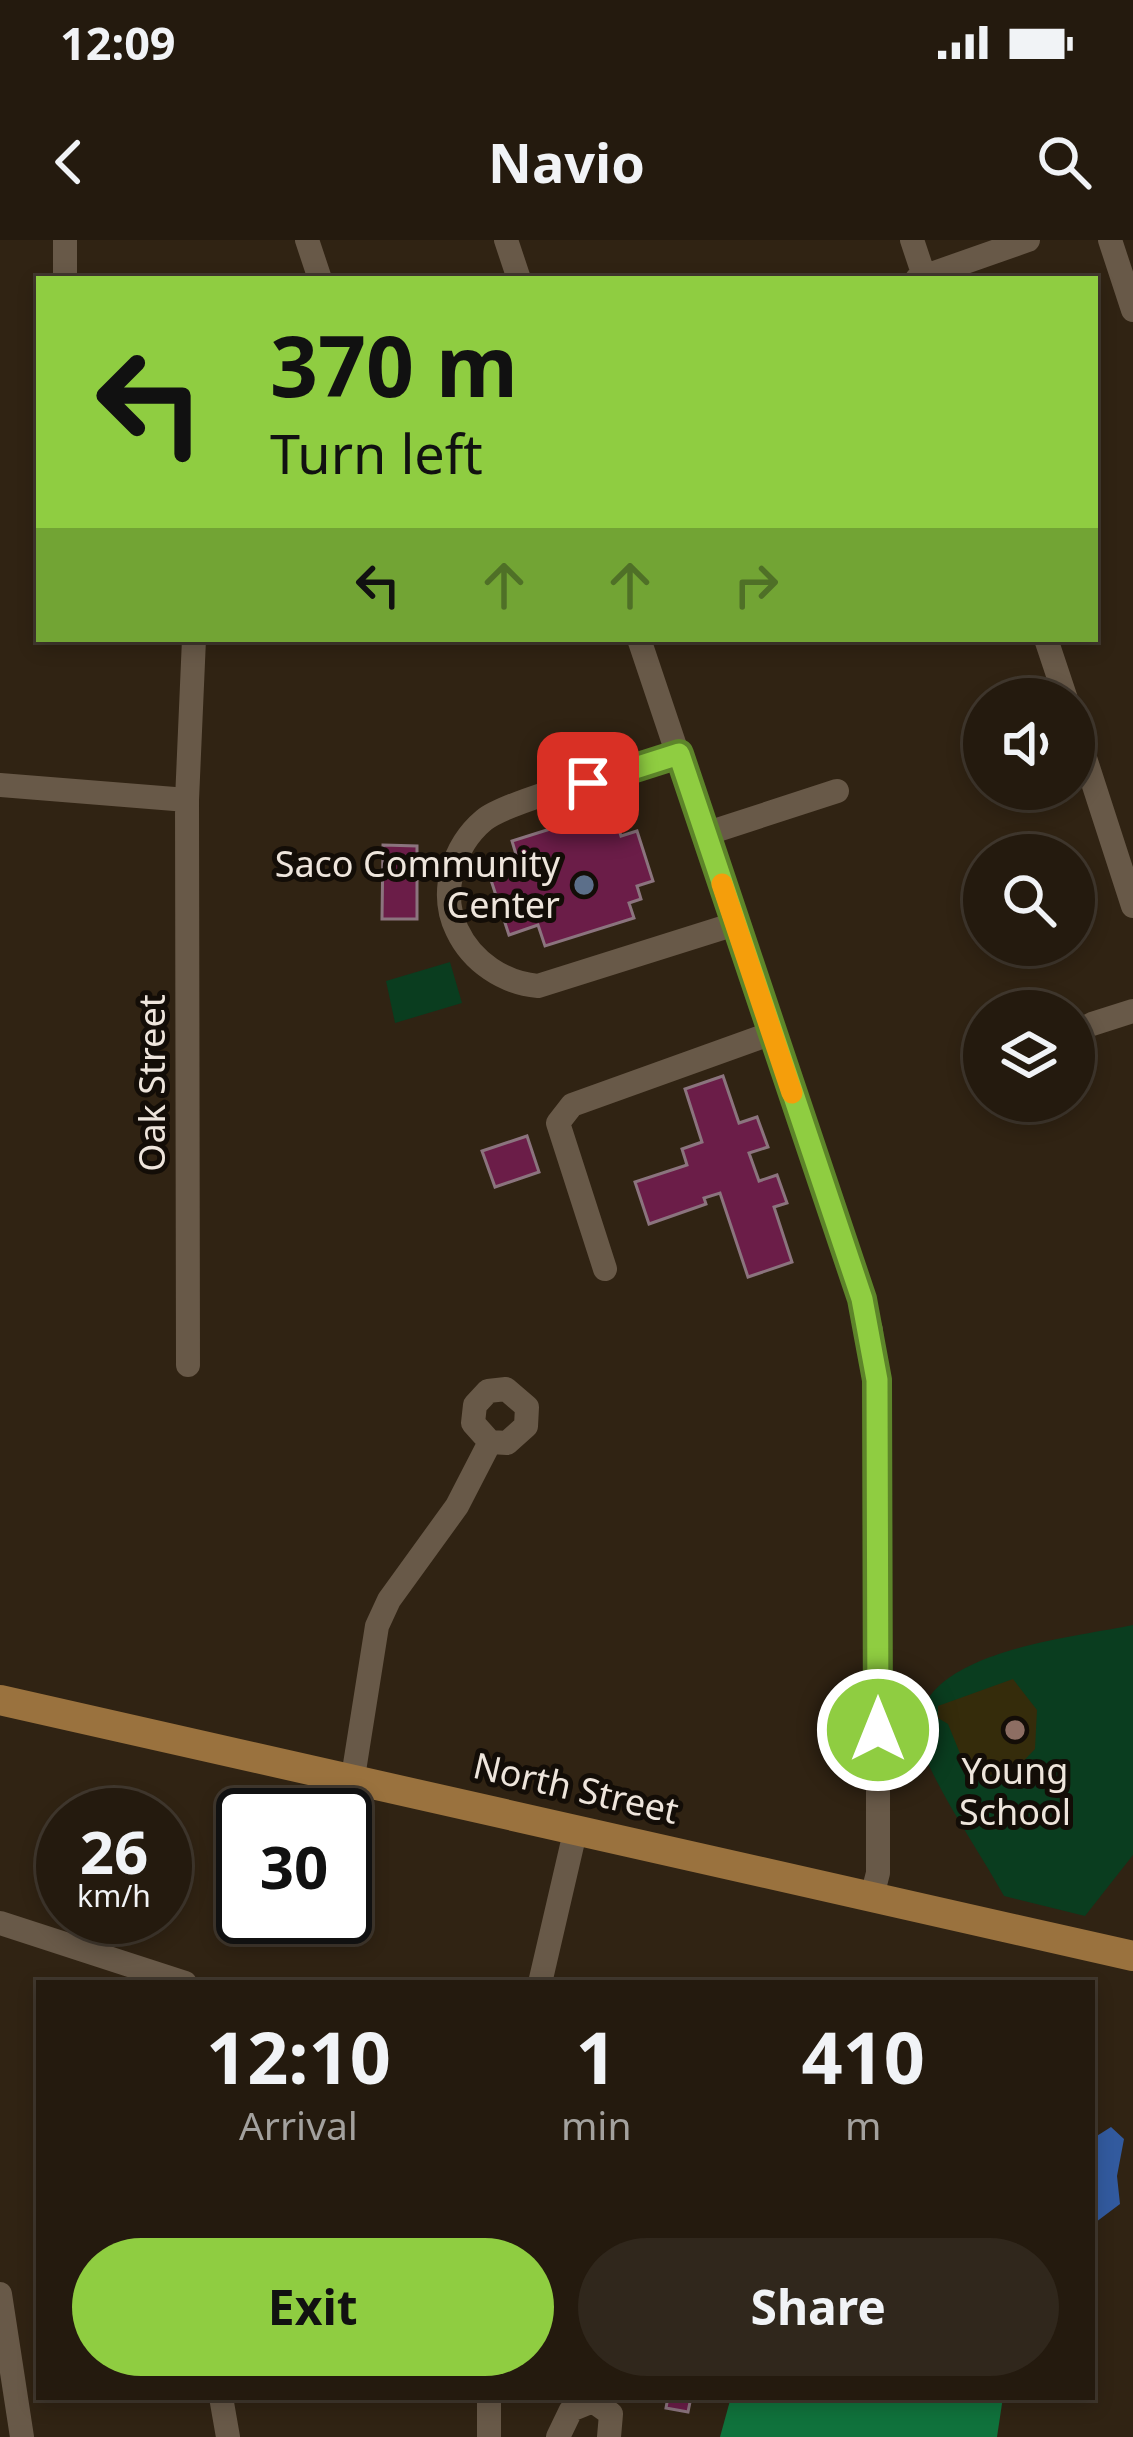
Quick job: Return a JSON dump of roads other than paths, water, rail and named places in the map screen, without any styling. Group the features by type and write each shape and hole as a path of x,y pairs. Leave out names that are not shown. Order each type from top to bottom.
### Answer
{"main road":[{"name":"North Street","path":"0,1700 1133,1956"}],"street":[{"path":"65,240 65,276"},
{"path":"307,240 319,276"},
{"path":"506,240 518,276"},
{"path":"912,240 921,276"},
{"path":"928,276 1028,240"},
{"path":"1109,240 1133,310"},
{"name":"Oak Street","path":"188,1365 187,800 194,642"},
{"path":"640,642 862,1299 874,1352 878,1873 872,1896"},
{"path":"1047,642 1059,678"},
{"path":"679,754 485,819 453,865 449,897 455,926 482,963 505,978 538,986 735,924"},
{"path":"0,785 187,800"},
{"path":"1095,789 1133,906"},
{"path":"705,834 837,791"},
{"path":"1095,1023 1133,1011"},
{"path":"605,1269 557,1123 572,1105 772,1033"},
{"path":"353,1777 377,1626 388,1600 457,1506 490,1442"},
{"path":"541,1980 576,1828"},
{"path":"0,1923 146,1976"},
{"path":"0,2294 22,2437"},
{"path":"222,2400 228,2437"},
{"path":"489,2400 489,2437"},
{"path":"558,2437 571,2410 593,2401 611,2414 609,2437"}],"water":[{"path":"1111,2127 1124,2139 1117,2176 1120,2204 1095,2223 1095,2137"}],"place":[{"name":"Saco Community Center","path":"584,885"},
{"name":"Young School","path":"1015,1730"}]}
